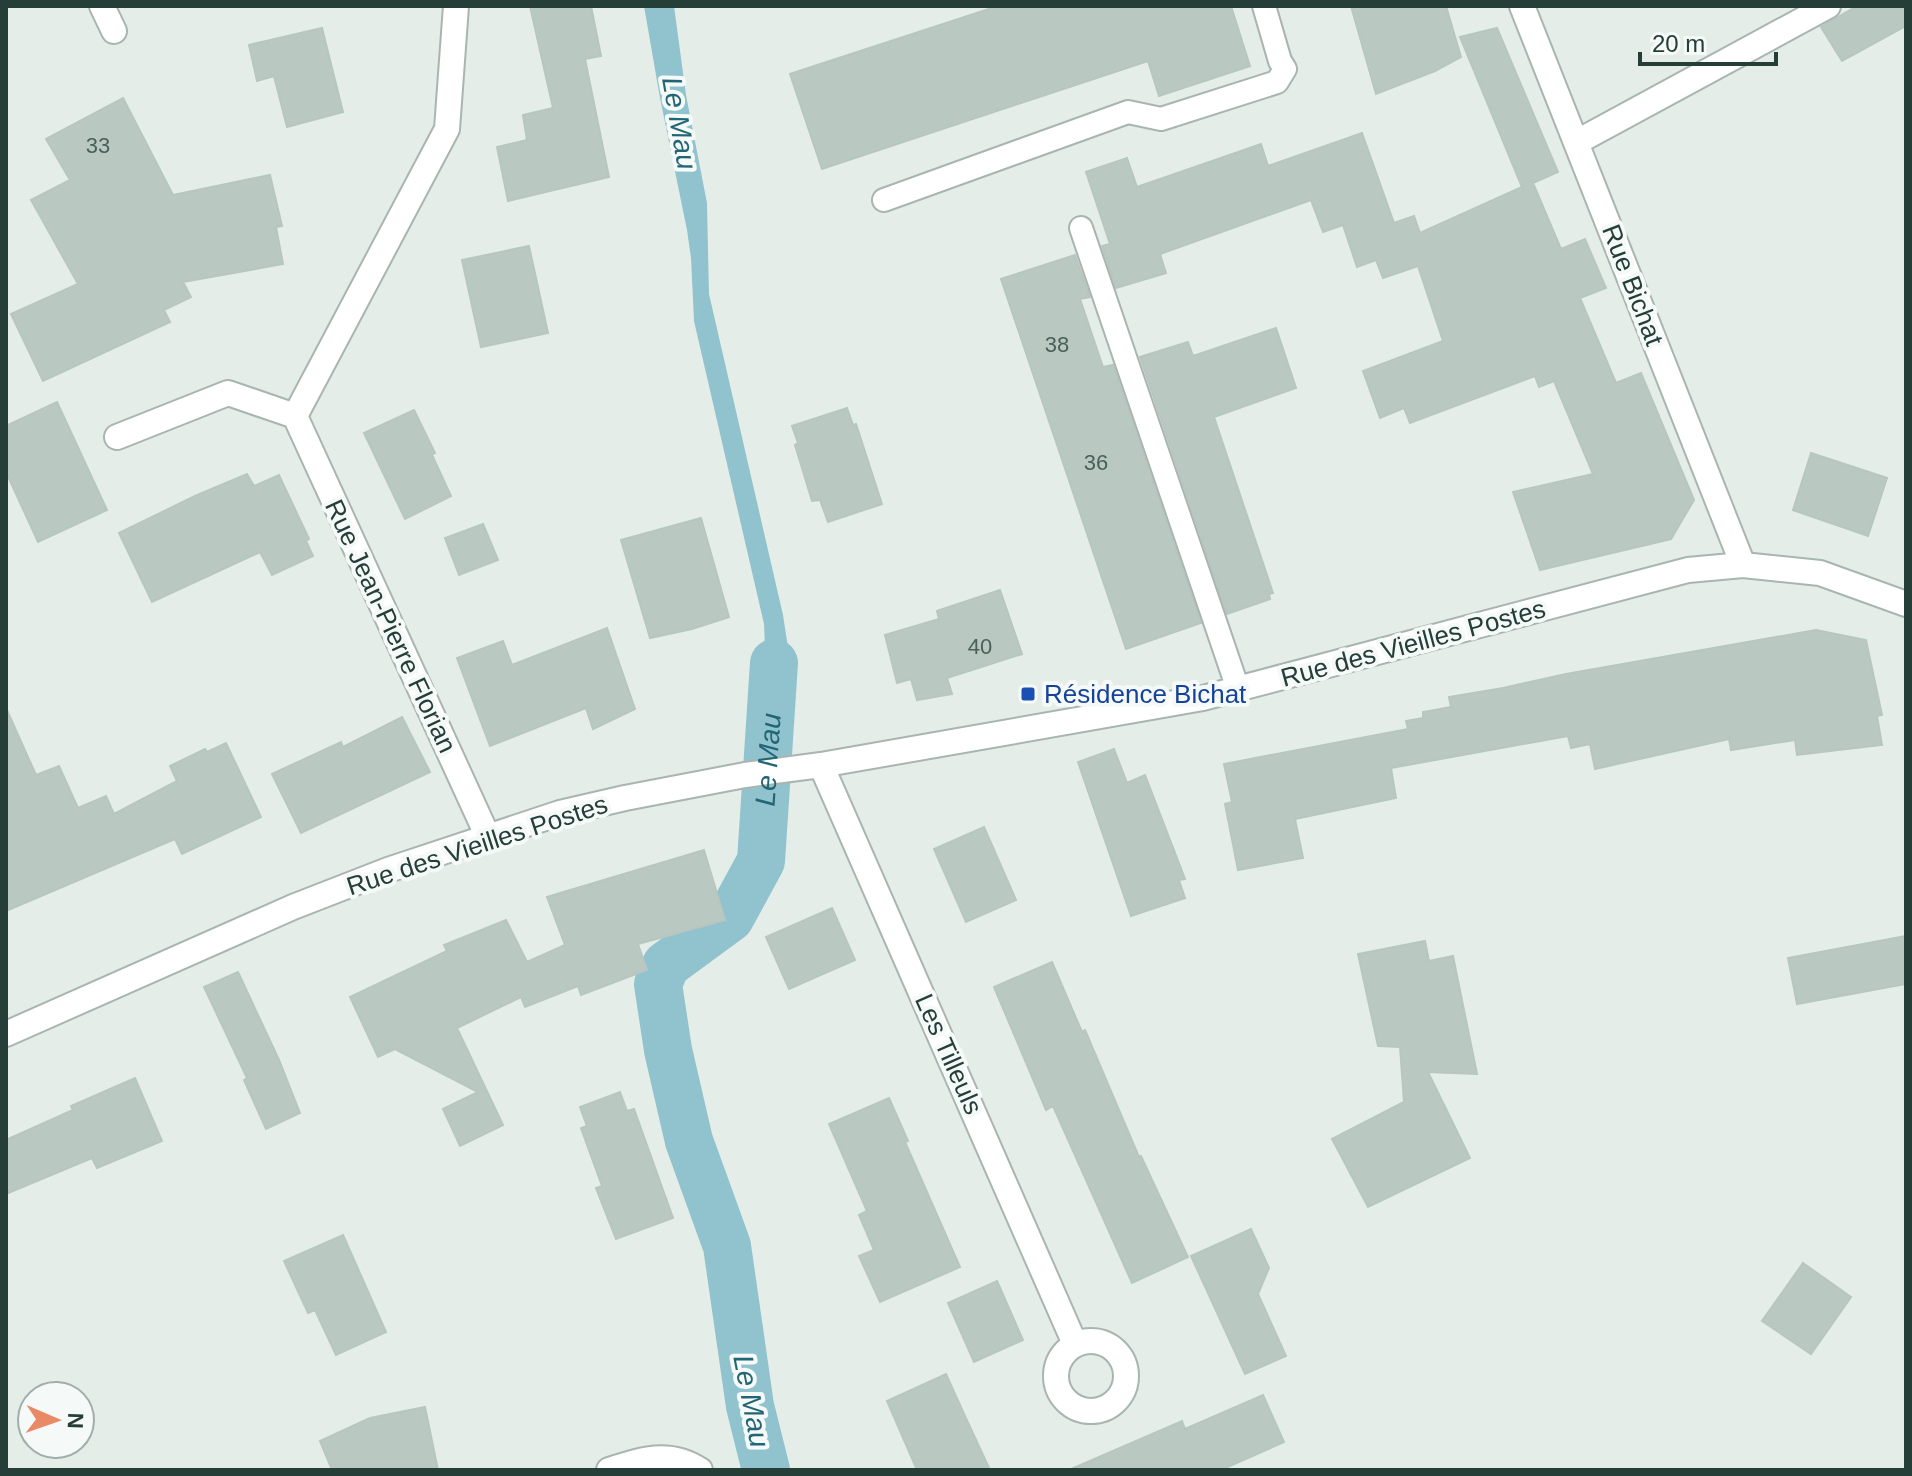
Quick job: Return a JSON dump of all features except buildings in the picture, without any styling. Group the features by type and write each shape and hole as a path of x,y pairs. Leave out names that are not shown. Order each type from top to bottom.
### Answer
{"street":[{"path":"102,6 114,31"},
{"path":"117,437 228,393 295,416 447,129 456,6"},
{"name":"Rue Bichat","path":"1522,6 1743,565"},
{"path":"1577,142 1828,6"},
{"name":"Rue Jean-Pierre Florian","path":"295,416 488,837"},
{"name":"Rue des Vieilles Postes","path":"6,1034 293,907 388,870 573,810 625,798 1203,698 1688,570 1743,565 1820,573 1906,604"},
{"name":"Les Tilleuls","path":"821,765 1075,1344"},
{"path":"609,1470 638,1460 660,1457 686,1461 700,1470"}],"lane":[{"path":"884,200 1128,112 1161,119 1277,82 1285,69 1264,6"},
{"path":"1081,228 1238,689"}],"water":[{"path":"644,6 674,6 686,95 707,203 709,294 783,615 793,680 787,724 757,728 766,669 764,624 694,321 687,230"}],"waterway":[{"name":"Le Mau","path":"766,1470 750,1406 727,1246 689,1141 668,1050 658,984 666,965 730,918 761,861 774,663"}],"place":[{"name":"Résidence Bichat","path":"1028,694"}]}
